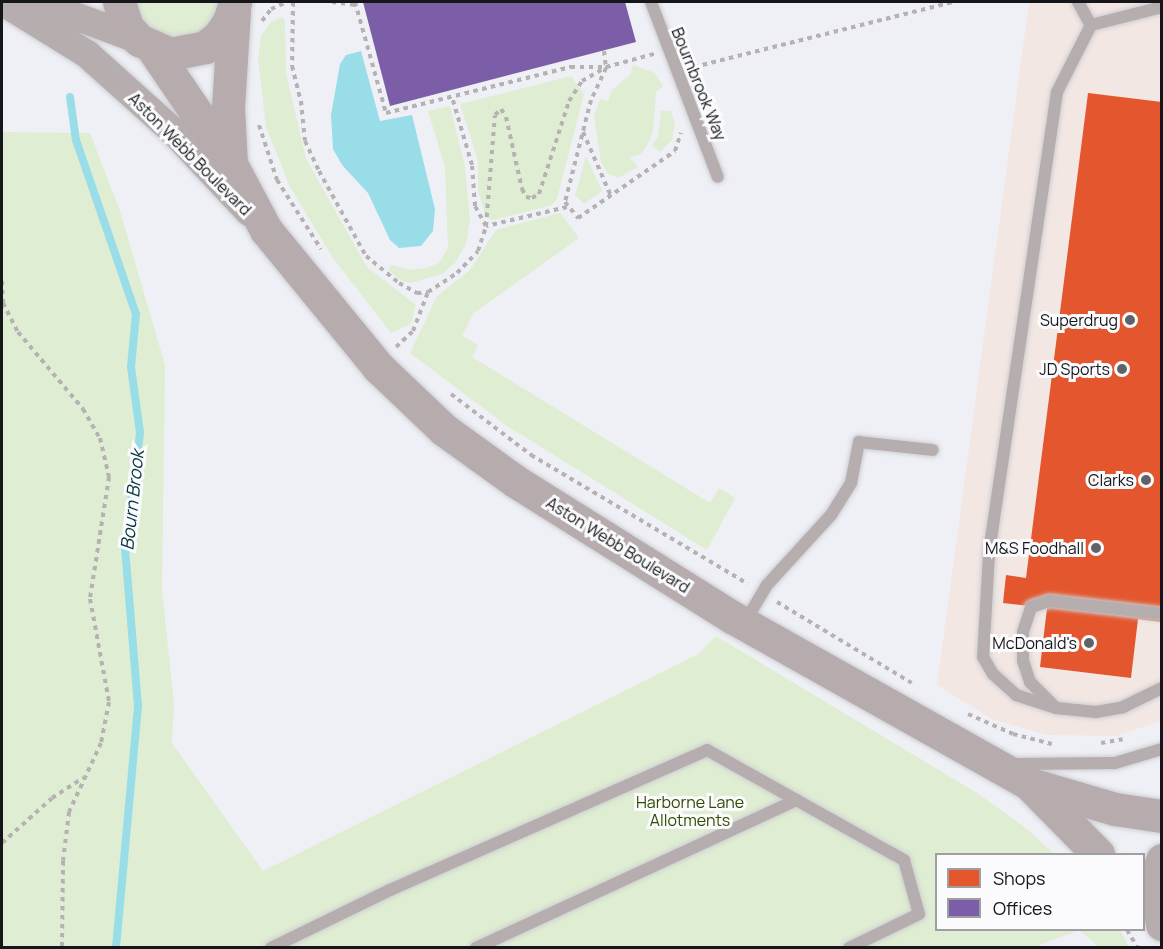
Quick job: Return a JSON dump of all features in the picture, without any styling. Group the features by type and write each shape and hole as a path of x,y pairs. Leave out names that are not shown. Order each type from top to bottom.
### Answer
{"highway":[{"name":"Aston Webb Boulevard","path":"119,2 127,27 146,44 231,164 266,230 378,367 443,429 515,481 745,624 1030,784 1115,809 1161,816"},
{"name":"Aston Webb Boulevard","path":"231,164 228,108 235,2"},
{"path":"146,44 170,54 205,47 229,21 235,2"},
{"name":"Aston Webb Boulevard","path":"1030,784 1096,853"},
{"path":"1154,911 1155,883 1161,860"}],"street":[{"name":"Aston Webb Boulevard","path":"3,2 87,54 174,132 266,230"},
{"path":"37,2 146,44"}],"lane":[{"name":"Bournbrook Way","path":"651,2 718,177"},
{"path":"1078,2 1091,25"},
{"path":"1161,7 1091,25 1058,92 988,554 982,631 983,657 999,680 1016,695 1056,708 1105,711 1123,707 1161,688"},
{"path":"745,624 767,585 831,515 851,483 859,441 933,450"},
{"path":"1056,708 1030,682 1023,661 1023,632 1030,607 1050,601 1161,614"},
{"path":"995,764 1115,763 1161,749"},
{"path":"271,948 390,890 707,750 904,860 919,914 849,948"},
{"path":"476,948 796,800"}],"path":[{"path":"255,29 271,9 287,2"},
{"path":"293,2 292,66 301,101 305,141 318,171 366,256 399,283 417,293 428,292 457,273 478,251 486,226 497,109 506,117 522,189 526,197 532,198 539,194 569,101 582,81 606,67 685,46 694,67 952,2"},
{"path":"332,2 355,3 386,113 571,67 606,67"},
{"path":"567,207 583,132 606,67 604,51"},
{"path":"654,54 658,65"},
{"path":"452,97 472,165 475,207 486,226"},
{"path":"257,117 278,180 325,254"},
{"path":"567,207 578,218 611,196 675,151 681,130"},
{"path":"583,132 611,196"},
{"path":"486,226 567,207"},
{"path":"2,281 3,303 18,332 83,409 100,438 109,477 90,599 110,702 101,743 69,812 63,861 62,948"},
{"path":"387,340 394,349 414,331 428,292"},
{"path":"2,843 52,798 84,777"},
{"path":"1129,931 1138,948"}],"shaded area":[{"path":"1029,2 1161,2 1161,721 1116,736 1046,735 992,719 937,685"}],"green space":[{"path":"129,2 225,2 217,23 187,43 152,37"},
{"path":"282,17 285,21 286,73 306,159 367,267 416,305 411,324 391,333 333,258 290,187 266,127 258,59 261,36 271,22"},
{"path":"633,65 655,73 663,86 656,92 653,131 648,144 642,153 630,158 638,167 618,178 607,173 601,162 594,116 600,99 608,101 612,90 630,75"},
{"path":"571,76 584,94 557,199 552,205 493,220 486,218 478,191 478,161 460,104"},
{"path":"450,106 465,167 470,220 466,244 455,263 442,274 410,283 400,280 388,269 392,265 410,270 426,268 439,263 448,248 445,167 428,111"},
{"path":"661,111 671,111 675,123 672,140 660,152 652,146 658,136"},
{"name":"Harborne Lane Allotments","path":"2,132 90,133 120,211 165,365 162,590 174,703 172,743 263,871 698,654 716,636 977,793 1027,829 1053,853 935,853 935,931 1076,931 1032,948 2,948"},
{"path":"586,156 602,191 584,204 575,195"},
{"path":"560,213 579,238 474,313 462,336 478,345 472,357 710,503 719,488 735,498 707,550 507,426 410,353 437,296 470,270 496,230"},
{"path":"1080,931 1121,931 1129,947 1099,947"}],"water":[{"path":"361,51 380,121 412,115 435,209 433,231 421,246 399,248 390,240 368,193 342,165 333,149 331,115 340,64 346,55"}],"building: Shops":[{"path":"1088,93 1162,102 1162,622 1138,619 1131,678 1040,667 1047,608 1003,603 1006,575 1026,578"}],"building: Offices":[{"path":"363,2 625,2 636,42 390,106"}],"waterway":[{"name":"Bourn Brook","path":"70,97 76,140 136,314 131,367 140,433 125,548 138,706 116,948"}],"place":[{"name":"Superdrug","path":"1130,320"},
{"name":"JD Sports","path":"1122,369"},
{"name":"Clarks","path":"1146,480"},
{"name":"M&S Foodhall","path":"1096,548"},
{"name":"McDonald's","path":"1089,643"}]}
